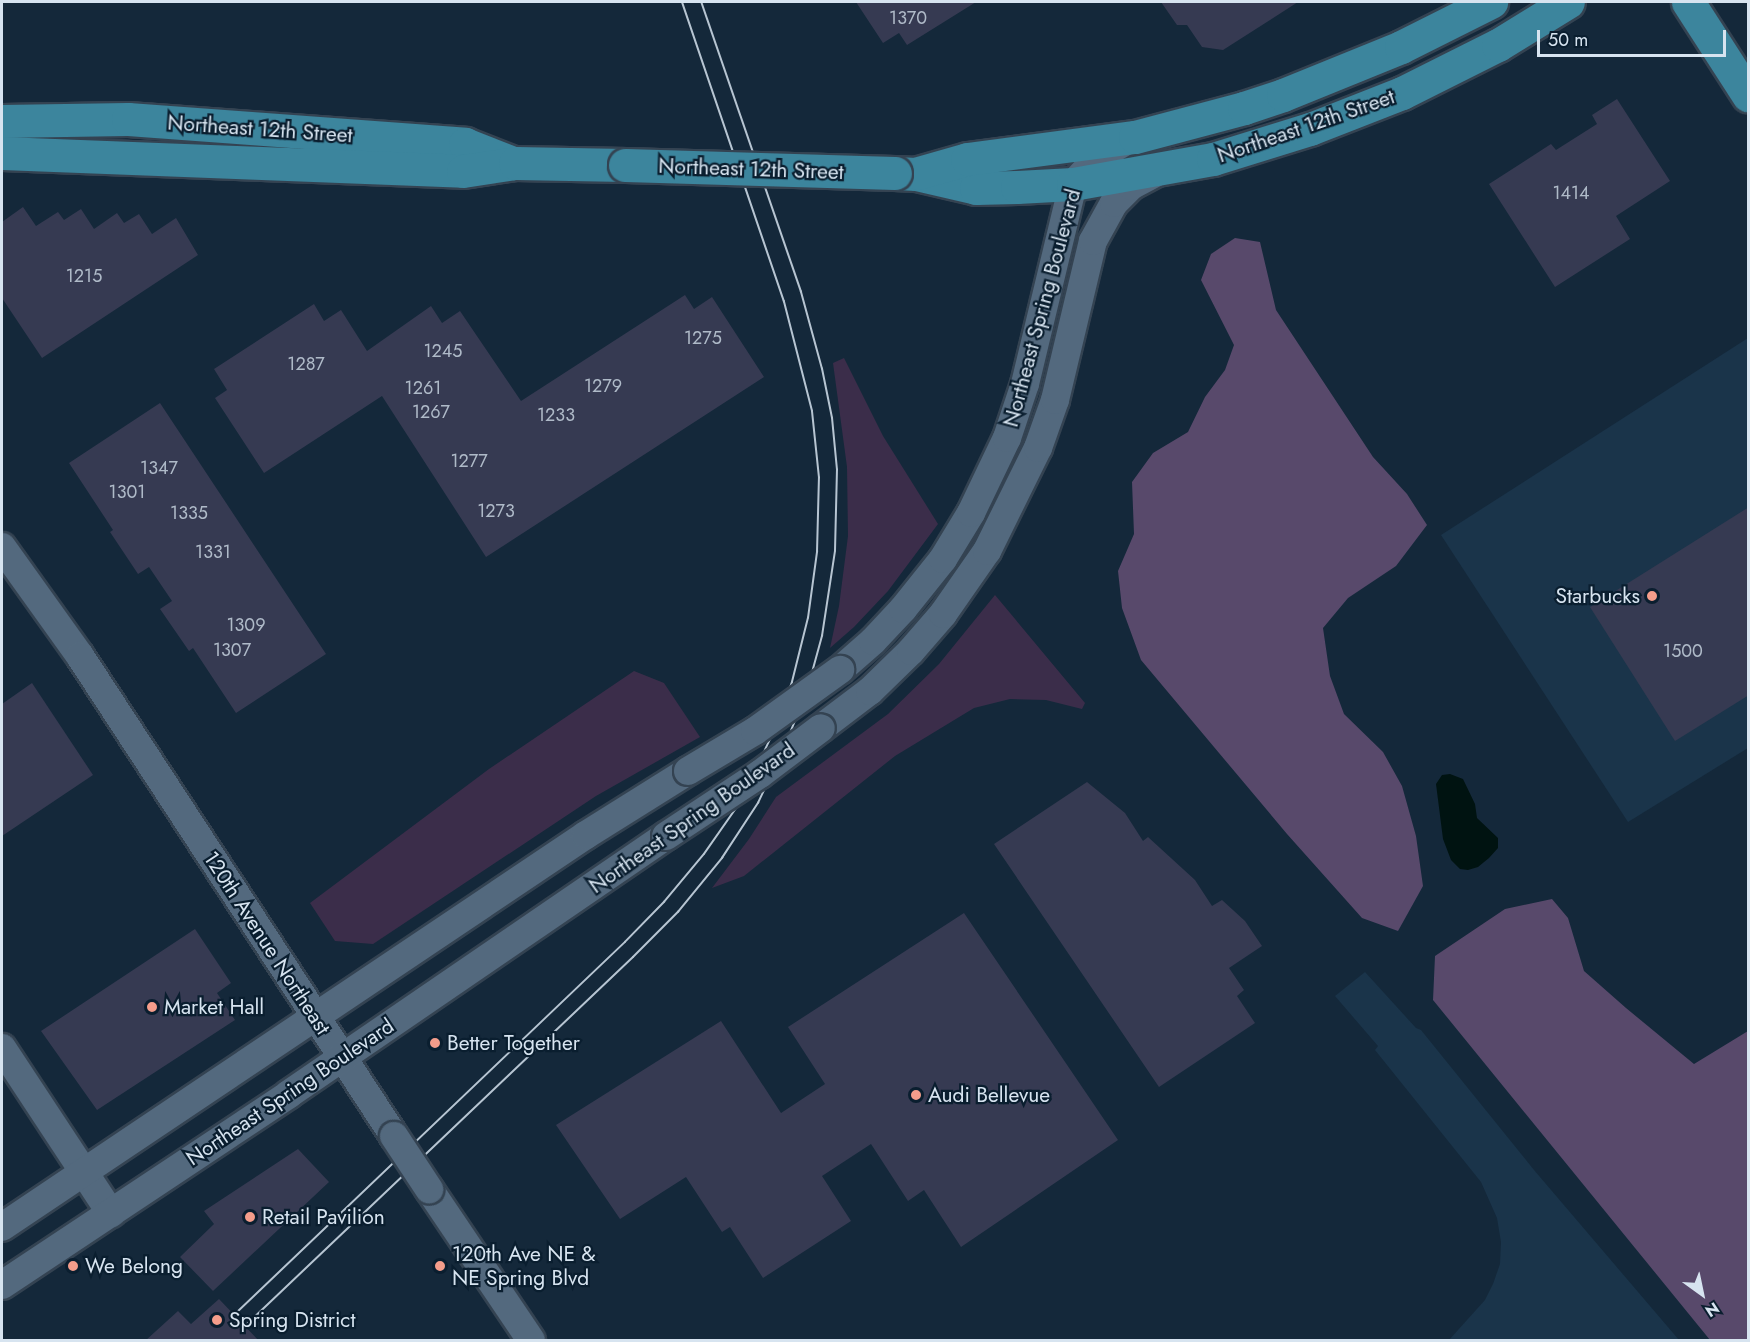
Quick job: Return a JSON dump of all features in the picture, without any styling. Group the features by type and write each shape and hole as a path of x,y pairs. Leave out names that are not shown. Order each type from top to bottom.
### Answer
{"main road":[{"name":"Northeast 12th Street","path":"905,173 967,159 1135,137 1283,95 1401,47 1491,2"},
{"name":"Northeast 12th Street","path":"2,153 463,171 515,163 905,173 976,188 1073,184 1161,170 1267,144 1366,108 1488,50 1568,2"},
{"path":"1688,2 1749,95"},
{"name":"Northeast 12th Street","path":"2,121 128,119 465,144 515,163"}],"street":[{"name":"Northeast Spring Boulevard","path":"2,1227 625,810 755,731 840,670 873,641 903,609 943,559 984,490 1014,418 1036,346 1073,184 1097,158 1135,137"},
{"name":"Northeast Spring Boulevard","path":"2,1285 760,774 870,691 911,651 964,586 1007,516 1038,448 1055,400 1093,241 1114,203 1131,186 1161,170"},
{"name":"120th Avenue Northeast","path":"2,547 80,656 531,1341"},
{"path":"2,1048 111,1213"}],"shaded area":[{"path":"1235,238 1260,242 1276,310 1373,457 1407,494 1427,525 1396,566 1348,598 1323,628 1330,676 1344,714 1383,752 1402,786 1416,836 1423,886 1398,931 1362,918 1287,834 1141,660 1122,608 1118,571 1134,534 1132,482 1153,453 1188,432 1205,397 1225,370 1234,345 1201,280 1211,254"},
{"path":"1748,338 1748,748 1628,822 1441,535"},
{"path":"844,358 883,436 938,524 888,591 854,627 830,648 839,606 848,536 847,467 833,363"},
{"path":"995,595 1085,703 1082,709 1046,700 1010,699 974,708 895,756 744,876 712,888 749,839 776,797 888,714 939,664"},
{"path":"634,671 664,683 700,737 596,796 373,944 335,941 310,903 489,769"},
{"path":"1450,774 1463,779 1475,804 1477,818 1498,838 1498,848 1489,858 1478,867 1468,870 1460,869 1451,860 1443,839 1436,784 1442,775"},
{"path":"1552,899 1568,918 1584,971 1694,1064 1748,1031 1748,1340 1710,1340 1433,1000 1435,956 1505,909"},
{"path":"1365,972 1416,1028 1421,1030 1534,1170 1679,1340 1449,1340 1485,1300 1493,1284 1500,1264 1501,1242 1497,1218 1481,1182 1375,1050 1378,1046 1335,996"}],"building":[{"path":"856,2 976,2 907,45 899,33 883,43"},
{"path":"1161,2 1298,2 1223,50 1202,47 1187,25 1177,25"},
{"path":"1617,99 1670,181 1616,216 1630,239 1555,287 1489,184 1551,144 1556,150 1597,124 1592,115"},
{"path":"23,207 36,226 58,212 64,220 81,209 94,229 117,213 124,223 139,214 152,234 176,218 198,255 42,358 2,298 2,222"},
{"path":"685,295 694,309 712,297 764,377 486,557 382,396 264,473 215,398 227,390 214,369 314,304 324,321 341,310 367,351 431,306 442,323 460,311 521,401"},
{"path":"160,403 326,654 236,713 193,648 189,651 160,609 172,601 149,567 138,574 110,532 113,530 69,463"},
{"path":"1749,507 1749,695 1675,741 1590,607"},
{"path":"32,683 93,775 2,836 2,704"},
{"path":"1087,782 1125,813 1143,841 1148,837 1195,880 1212,906 1222,900 1245,921 1262,946 1229,968 1244,990 1237,996 1255,1023 1159,1087 994,844"},
{"path":"964,913 1118,1140 961,1247 924,1190 908,1201 871,1144 822,1176 851,1221 763,1278 730,1227 722,1232 686,1177 620,1219 556,1125 721,1021 781,1113 825,1084 788,1027"},
{"name":"Market Hall","path":"195,929 231,983 217,993 235,1020 97,1110 41,1031"},
{"name":"Retail Pavilion","path":"298,1149 329,1182 213,1291 180,1257 214,1224 204,1211"},
{"name":"Spring District","path":"219,1299 259,1341 145,1341 178,1311 191,1324"}],"tram line":[{"path":"234,1315 625,942 664,902 704,854 739,804 774,731 792,682 808,618 817,552 819,478 812,411 784,302 682,2"},
{"path":"245,1326 678,912 722,858 758,803 807,691 822,636 835,551 837,470 832,418 822,369 801,292 701,2"}],"place":[{"name":"Starbucks","path":"1652,596"},
{"name":"Market Hall","path":"152,1007"},
{"name":"Better Together","path":"435,1043"},
{"name":"Audi Bellevue","path":"916,1095"},
{"name":"Retail Pavilion","path":"250,1217"},
{"name":"We Belong","path":"73,1266"},
{"name":"120th Ave NE & NE Spring Blvd","path":"440,1266"},
{"name":"Spring District","path":"217,1320"}]}
